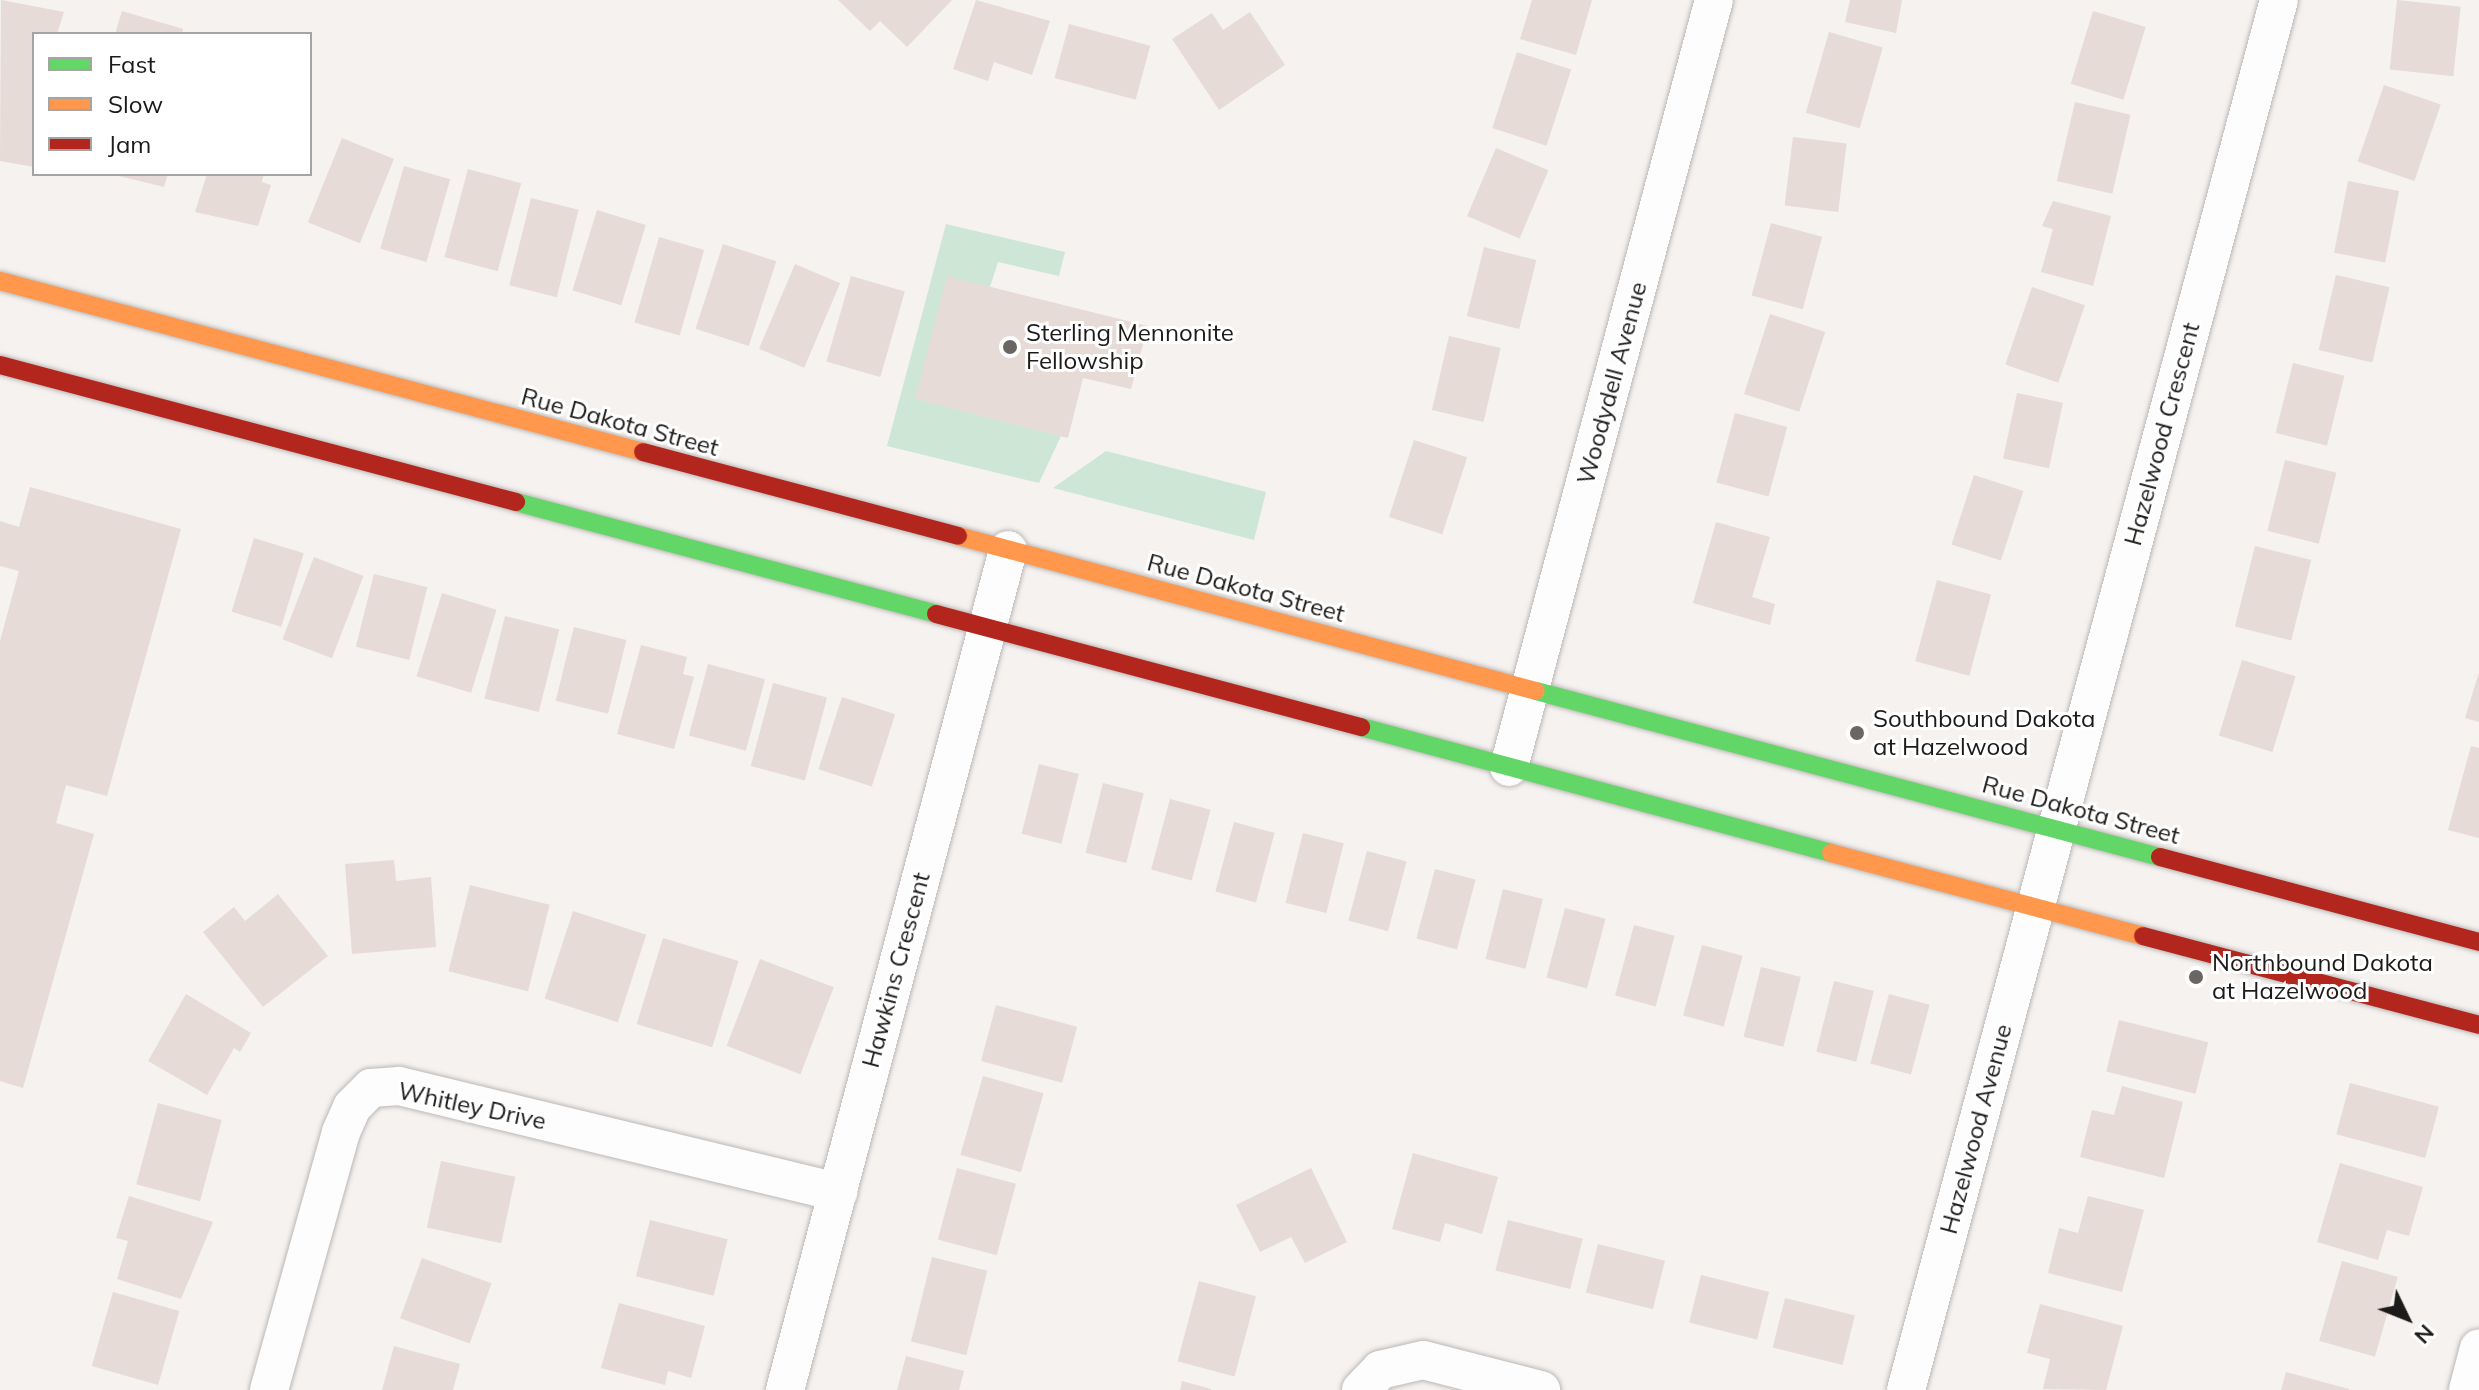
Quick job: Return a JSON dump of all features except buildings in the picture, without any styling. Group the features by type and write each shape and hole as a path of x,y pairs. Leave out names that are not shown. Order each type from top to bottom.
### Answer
{"main road":[{"name":"Rue Dakota Street","path":"0,281 2479,942"},
{"path":"0,365 2479,1025"}],"street":[{"name":"Woodydell Avenue","path":"1509,767 1714,0"},
{"name":"Hazelwood Crescent","path":"2046,868 2279,0"},
{"name":"Hawkins Crescent","path":"785,1390 1008,550"},
{"name":"Hazelwood Avenue","path":"1906,1390 2046,868"},
{"name":"Whitley Drive","path":"269,1390 341,1132 352,1107 371,1088 399,1086 838,1192"},
{"path":"2468,1390 2479,1348"},
{"path":"1361,1390 1380,1370 1413,1360 1541,1390"}],"green space":[{"path":"946,224 1065,252 1059,276 998,262 990,287 916,399 1061,436 1039,483 887,446"},
{"path":"1106,451 1266,492 1254,540 1053,488"}],"traffic: fast":[{"path":"516,502 936,614"},
{"path":"1536,691 2160,857"},
{"path":"1361,727 1831,853"}],"traffic: slow":[{"path":"0,281 643,452"},
{"path":"958,536 1536,691"},
{"path":"1831,853 2143,936"}],"traffic: jam":[{"path":"0,365 516,502"},
{"path":"643,452 958,536"},
{"path":"936,614 1361,727"},
{"path":"2160,857 2479,942"},
{"path":"2143,936 2479,1025"}],"place":[{"name":"Sterling Mennonite Fellowship","path":"1010,347"},
{"name":"Southbound Dakota at Hazelwood","path":"1857,733"},
{"name":"Northbound Dakota at Hazelwood","path":"2196,977"}]}
